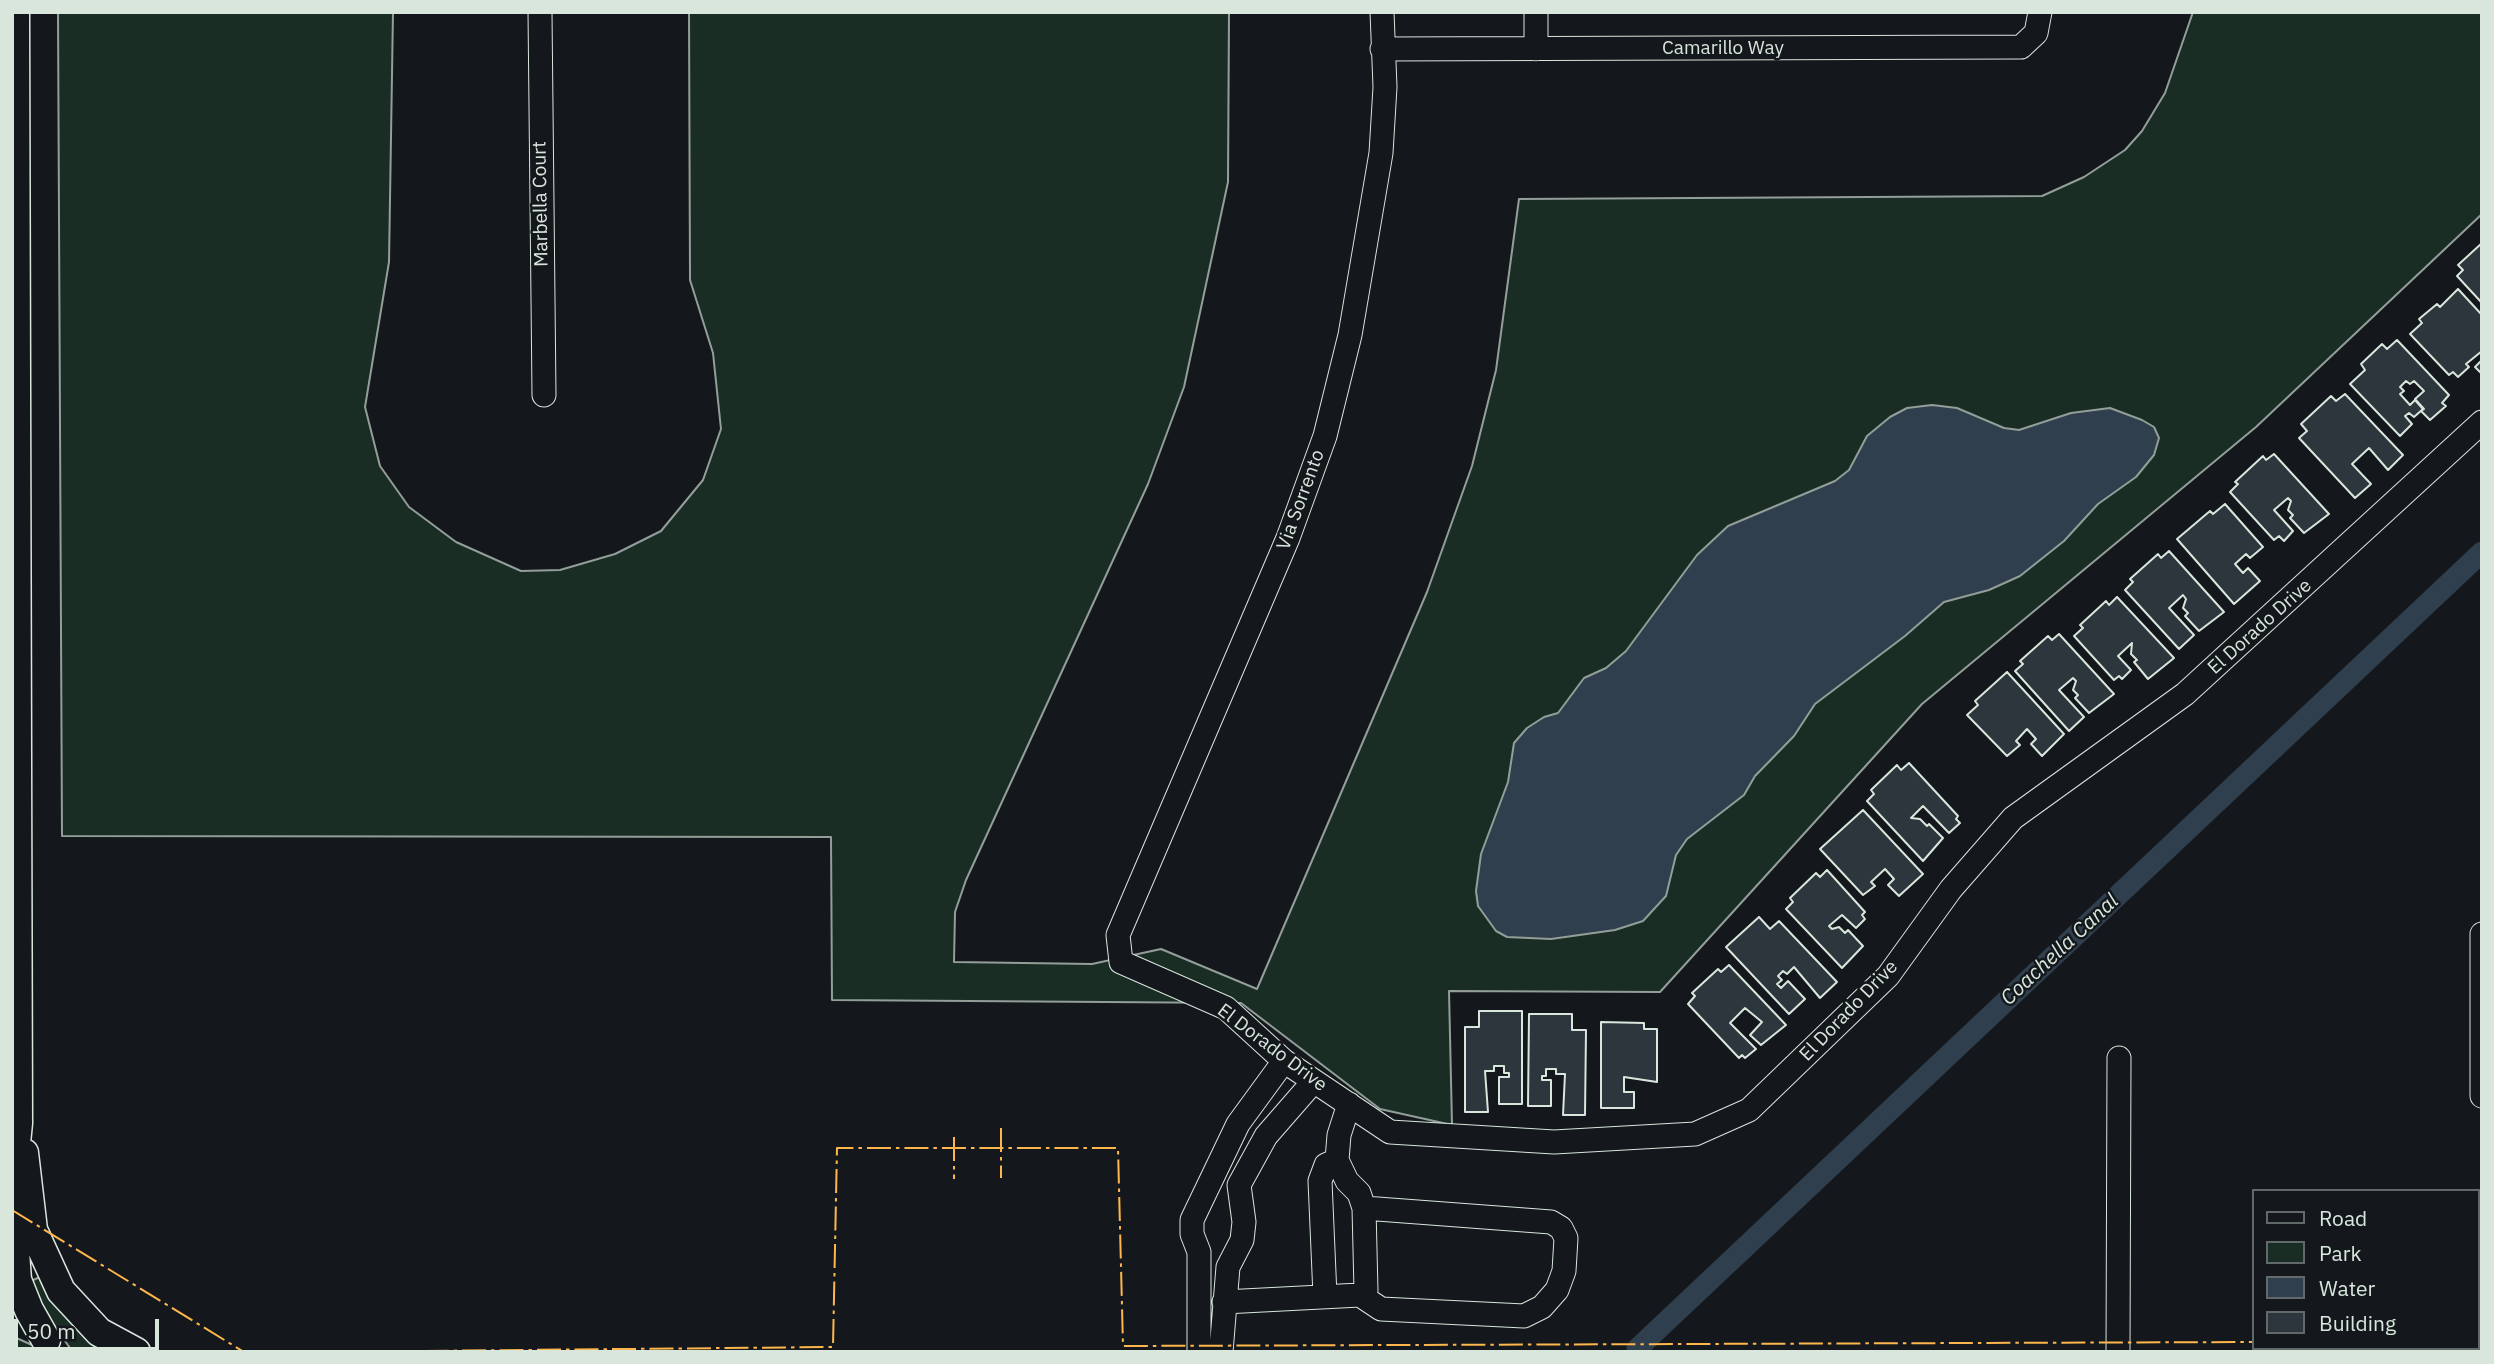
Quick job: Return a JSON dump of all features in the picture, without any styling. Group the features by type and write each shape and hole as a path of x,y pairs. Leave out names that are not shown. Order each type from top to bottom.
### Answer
{"main road":[{"path":"12,1182 18,1123 15,12"},
{"path":"18,1123 30,1186 33,1230 47,1266 61,1291 79,1313 99,1332 136,1352"},
{"path":"12,1210 17,1280 29,1310 51,1346"},
{"path":"12,1324 51,1346"}],"street":[{"name":"Marbella Court","path":"540,12 544,396"},
{"name":"Via Sorrento","path":"1121,962 1118,935 1283,551 1325,436 1350,335 1381,153 1385,87 1382,12"},
{"path":"1535,12 1536,49"},
{"name":"Camarillo Way","path":"1382,49 2021,47 2036,33 2040,12"},
{"name":"El Dorado Drive","path":"1121,962 1226,1008 1284,1061 1313,1083 1390,1132 1554,1142 1695,1134 1749,1110 1888,976 1951,889 2013,818 2185,694 2482,422"},
{"path":"2482,934 2482,1096"},
{"path":"2118,1352 2119,1058"},
{"path":"1199,1352 1199,1252 1192,1234 1192,1220 1203,1202 1238,1124 1284,1061"},
{"path":"1221,1352 1228,1267 1242,1240 1244,1222 1239,1185 1266,1136 1313,1083"},
{"path":"1224,1302 1360,1295 1366,1291 1368,1283 1364,1208 1359,1193 1347,1181 1338,1160 1339,1135 1349,1104"},
{"path":"1325,1296 1320,1181 1326,1165 1338,1160"},
{"path":"1203,1202 1241,1209"},
{"path":"1360,1295 1381,1309 1524,1316 1542,1307 1557,1290 1564,1272 1566,1238 1561,1228 1551,1222 1364,1208"}],"green space":[{"path":"58,12 393,12 389,262 365,407 380,466 409,507 456,542 521,571 560,570 615,554 661,531 703,480 721,429 713,353 690,280 689,12 1229,12 1228,182 1184,387 1148,484 966,880 955,912 954,962 1092,964 1161,949 1257,989 1427,592 1472,466 1496,370 1519,199 2042,196 2084,177 2125,150 2142,131 2165,93 2193,12 2482,12 2482,214 2256,427 1922,704 1660,992 1449,991 1452,1125 1380,1109 1241,1003 832,1000 831,837 62,836"},
{"path":"40,1277 112,1352 77,1352 70,1348 42,1309 31,1281"},
{"path":"12,1336 32,1345 41,1352 12,1352"}],"water":[{"path":"1932,405 1957,408 2004,428 2019,430 2071,413 2110,408 2154,427 2159,438 2154,455 2136,477 2098,504 2064,541 2020,576 1989,590 1944,602 1905,636 1815,704 1794,736 1755,776 1744,795 1687,839 1676,855 1666,896 1643,921 1615,930 1551,939 1507,937 1496,931 1478,906 1476,891 1481,854 1508,782 1514,743 1527,728 1544,717 1558,713 1584,678 1606,668 1626,651 1697,555 1728,526 1835,481 1849,470 1867,436 1890,417 1907,408"}],"building":[{"path":"2482,243 2482,303 2457,276 2463,270 2458,265"},
{"path":"2458,289 2482,315 2482,351 2466,364 2469,367 2458,377 2453,372 2449,375 2410,334 2422,323 2419,319 2437,304 2440,307"},
{"path":"2397,340 2449,395 2442,403 2446,406 2430,420 2421,411 2424,409 2415,399 2424,391 2414,381 2410,384 2406,381 2400,387 2404,391 2400,394 2410,405 2415,400 2423,409 2414,417 2409,413 2405,416 2412,424 2400,436 2350,384 2365,370 2361,364 2382,344 2387,349"},
{"path":"2482,360 2482,374 2475,367"},
{"path":"2345,394 2403,455 2388,470 2369,448 2352,464 2371,484 2355,498 2299,438 2307,431 2301,424 2331,396 2336,401"},
{"path":"2274,454 2329,514 2304,533 2290,518 2293,515 2288,510 2291,501 2288,498 2274,510 2293,531 2284,541 2279,536 2274,540 2230,492 2238,484 2235,482 2263,456 2266,460"},
{"path":"2225,504 2263,547 2250,558 2246,554 2235,564 2243,573 2248,568 2260,581 2234,604 2177,539 2210,511 2213,514"},
{"path":"2169,551 2224,612 2199,631 2185,616 2188,613 2183,608 2186,599 2183,595 2169,608 2194,635 2179,649 2125,590 2133,582 2130,579 2158,554 2161,558"},
{"path":"2117,597 2174,658 2148,679 2134,662 2137,660 2131,654 2132,643 2118,656 2131,670 2122,679 2119,676 2114,680 2074,636 2083,628 2080,625 2106,601 2109,605"},
{"path":"2059,634 2114,694 2089,713 2075,698 2078,695 2073,690 2076,681 2073,678 2059,690 2084,717 2069,731 2015,671 2023,664 2020,661 2048,636 2052,640"},
{"path":"2007,672 2064,734 2042,756 2031,744 2036,739 2027,729 2016,741 2020,745 2007,756 1967,715 1978,705 1975,701"},
{"path":"1909,763 1958,816 1956,819 1960,823 1949,833 1923,806 1911,818 1920,819 1927,826 1929,824 1943,838 1923,861 1867,801 1874,794 1871,790 1897,765 1901,770"},
{"path":"1863,810 1923,874 1899,896 1888,885 1894,879 1885,869 1871,882 1875,886 1863,895 1820,849"},
{"path":"1827,870 1865,912 1862,915 1865,919 1856,928 1842,915 1829,926 1832,929 1839,927 1845,933 1848,930 1863,946 1842,968 1786,909 1793,902 1790,898 1816,873 1820,877"},
{"path":"1759,917 1770,929 1779,921 1837,982 1820,998 1794,967 1787,974 1783,971 1778,976 1782,980 1777,984 1781,988 1788,981 1805,999 1789,1014 1726,947"},
{"path":"1729,965 1786,1025 1761,1045 1750,1035 1762,1022 1745,1008 1730,1023 1756,1049 1745,1058 1742,1055 1739,1058 1688,1004 1695,996 1692,993 1718,969 1721,972"},
{"path":"1479,1011 1522,1011 1522,1104 1499,1104 1499,1077 1509,1077 1509,1073 1504,1073 1504,1066 1494,1066 1494,1071 1485,1071 1488,1112 1465,1112 1465,1027 1479,1027"},
{"path":"1529,1014 1572,1014 1572,1030 1586,1030 1585,1115 1563,1115 1565,1074 1556,1074 1556,1069 1546,1069 1546,1076 1542,1076 1542,1080 1551,1080 1551,1106 1528,1106"},
{"path":"1601,1022 1644,1023 1644,1029 1657,1029 1657,1082 1624,1077 1624,1092 1634,1092 1634,1108 1601,1108"}],"waterway":[{"name":"Coachella Canal","path":"1637,1349 2482,552"}],"power":[{"path":"1001,1128 1001,1178"},
{"path":"954,1137 954,1179"},
{"path":"312,1352 833,1347 837,1148 1118,1148 1123,1346 2252,1342"},
{"path":"12,1210 244,1352"}]}
